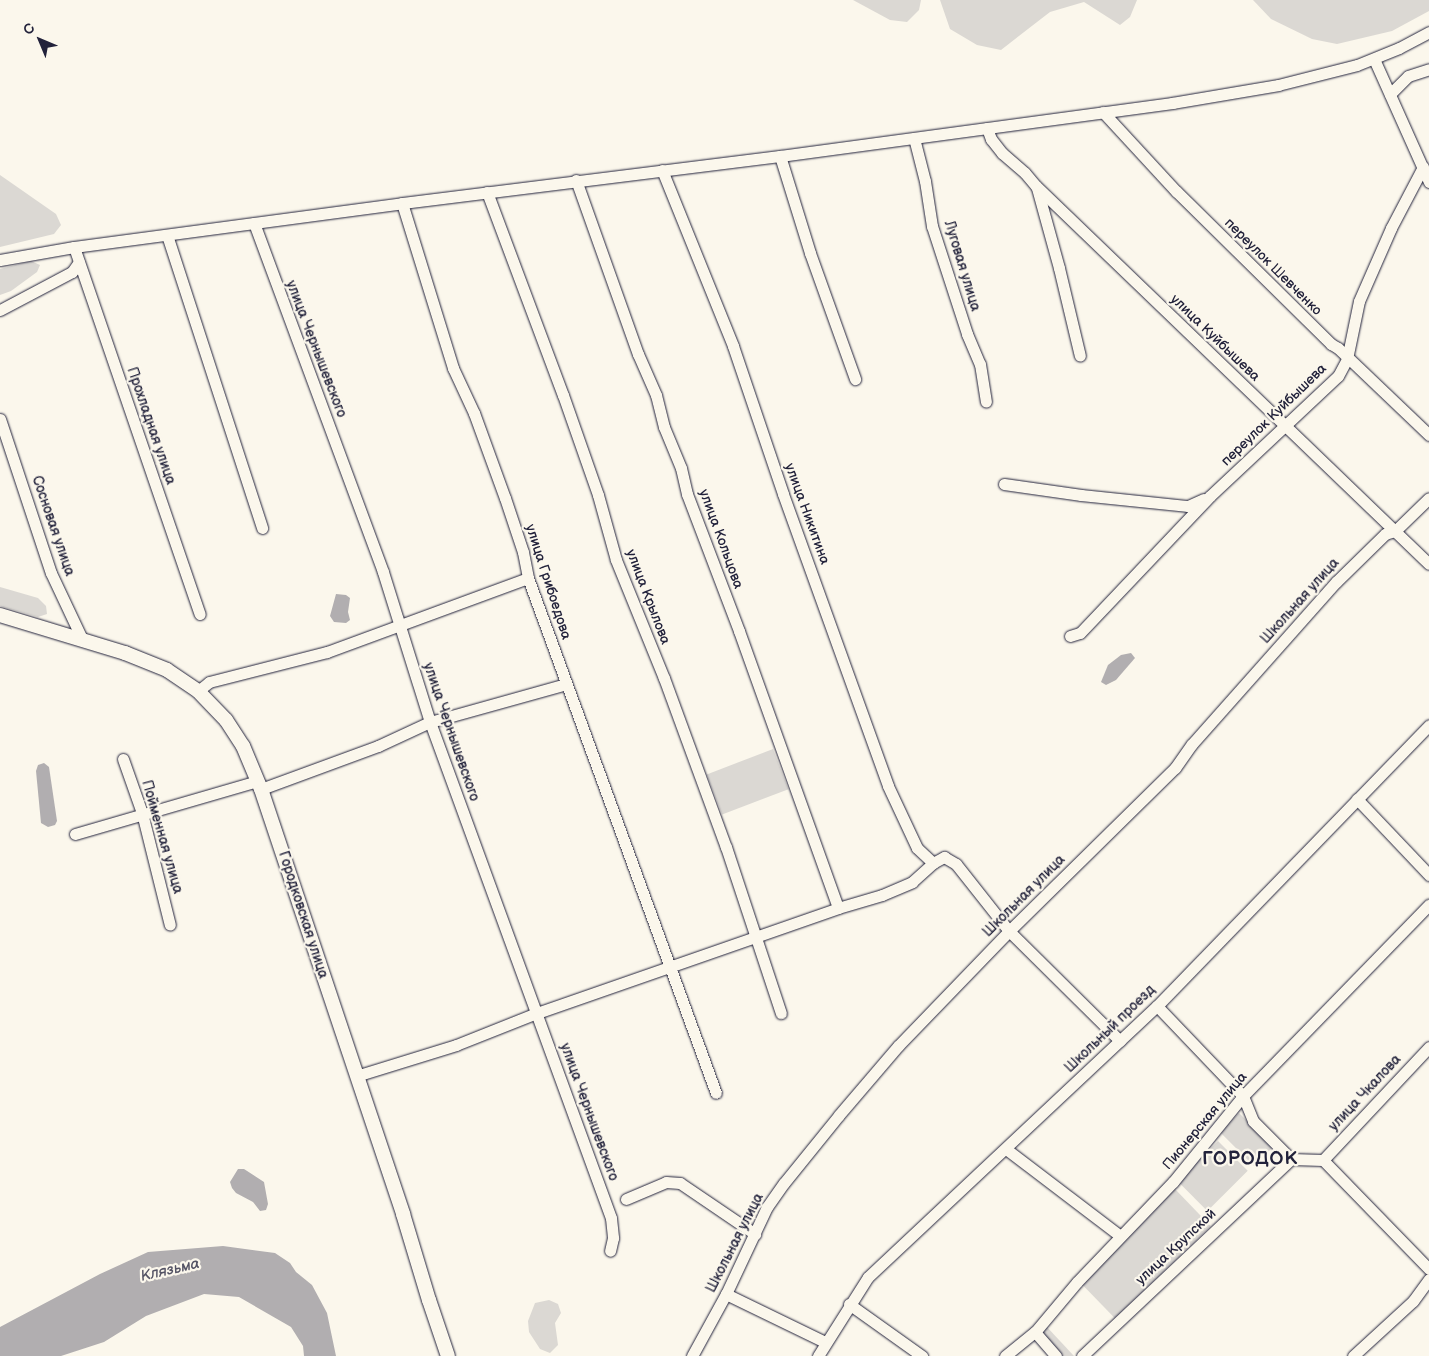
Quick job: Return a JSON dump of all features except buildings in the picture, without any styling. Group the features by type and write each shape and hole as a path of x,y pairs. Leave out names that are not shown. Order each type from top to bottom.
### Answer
{"main road":[{"name":"Городковская улица","path":"0,615 125,653 166,670 198,691 230,726 243,746 259,785 448,1356"}],"street":[{"path":"0,260 167,234 914,138 1103,112 1278,85 1357,65 1374,59 1429,32"},
{"path":"1374,59 1424,159 1429,182"},
{"path":"1390,94 1408,76 1429,69"},
{"name":"переулок Шевченко","path":"1103,112 1176,191 1429,435"},
{"name":"улица Куйбышева","path":"987,128 990,139 1002,153 1025,173 1036,186 1285,427 1429,564"},
{"name":"Луговая улица","path":"914,138 925,181 932,226 967,334 980,364 986,402"},
{"path":"780,156 810,252 855,379"},
{"name":"переулок Куйбышева","path":"1070,636 1080,632 1210,496 1338,376 1347,358 1359,300 1424,159"},
{"name":"улица Никитина","path":"662,170 733,346 783,494 888,786 917,848 933,863"},
{"name":"улица Кольцова","path":"576,180 638,354 656,395 695,517 739,631 838,908"},
{"path":"1036,186 1059,268 1080,356"},
{"name":"улица Крылова","path":"487,192 563,395 598,495 616,560 664,678 726,847 781,1014"},
{"name":"улица Грибоедова","path":"402,203 434,313 453,368 474,413 505,498 523,552 528,578 716,1093"},
{"name":"улица Чернышевского","path":"254,223 345,467 399,624 430,722 611,1218 613,1238 610,1251"},
{"path":"167,234 262,528"},
{"name":"Прохладная улица","path":"74,247 200,614"},
{"path":"0,310 72,272 79,262"},
{"name":"Сосновая улица","path":"0,419 51,573 83,641"},
{"path":"1004,484 1081,495 1188,506 1210,496"},
{"name":"Школьная улица","path":"692,1356 726,1294 767,1207 839,1115 898,1046 1009,931 1175,768 1192,744 1336,582 1385,534 1395,532 1429,498"},
{"path":"198,691 209,682 327,652 528,578"},
{"path":"76,834 142,813 259,785 378,746 430,722 566,684"},
{"name":"Школьный проезд","path":"818,1356 825,1342 868,1277 1157,1006 1429,726"},
{"name":"Пойменная улица","path":"123,759 142,813 170,925"},
{"path":"1357,799 1429,874"},
{"path":"356,1076 456,1045 537,1014 670,969 838,908 882,895 912,882 933,863 944,857 956,864 1009,931 1120,1041"},
{"name":"Пионерская улица","path":"1005,1356 1035,1332 1077,1282 1173,1182 1243,1096 1429,905"},
{"path":"1157,1006 1243,1096 1253,1122 1291,1159 1323,1160 1429,1269"},
{"name":"улица Чкалова","path":"1323,1160 1429,1047"},
{"path":"1006,1149 1120,1236"},
{"name":"улица Крупской","path":"1082,1356 1291,1159"},
{"path":"626,1200 666,1182 680,1183 755,1234"},
{"path":"1353,1356 1413,1301 1429,1279"},
{"path":"726,1294 825,1342"},
{"path":"850,1304 922,1356"},
{"path":"1035,1332 1056,1356"}],"shaded area":[{"path":"853,0 921,0 919,10 907,22 890,20"},
{"path":"940,0 1137,0 1130,17 1120,25 1084,2 1050,12 1001,50 977,45 950,29"},
{"path":"1253,0 1429,0 1429,11 1392,31 1337,44 1312,39 1271,19"},
{"path":"0,175 56,214 61,225 54,234 0,247"},
{"path":"31,261 40,265 37,272 11,291 0,295 0,269"},
{"path":"0,587 38,598 46,606 47,614 38,617 0,606"},
{"path":"773,749 788,789 722,815 707,774"},
{"path":"1239,1113 1273,1147 1254,1166 1220,1132"},
{"path":"1218,1141 1248,1171 1207,1211 1178,1181"},
{"path":"1174,1188 1211,1226 1115,1319 1078,1280"},
{"path":"549,1300 558,1304 561,1313 555,1323 558,1345 550,1353 540,1349 529,1332 528,1321 535,1303"},
{"path":"1046,1326 1074,1356 1062,1356 1040,1332"}],"water":[{"path":"336,594 346,595 350,598 348,612 350,620 346,623 334,622 330,616"},
{"path":"1131,653 1135,658 1116,680 1106,685 1101,682 1108,665 1121,655"},
{"path":"44,763 49,767 57,821 55,825 48,827 41,823 36,771 38,765"},
{"path":"238,1169 244,1169 264,1182 268,1204 266,1210 260,1211 253,1202 236,1193 232,1188 230,1182"},
{"name":"Клязьма","path":"223,1246 275,1253 290,1263 296,1272 312,1285 327,1313 336,1356 304,1356 303,1346 291,1327 239,1297 204,1294 146,1316 104,1342 61,1356 0,1356 0,1327 100,1274 148,1252"}],"district":[{"name":"ГОРОДОК","path":"1250,1159"}]}
